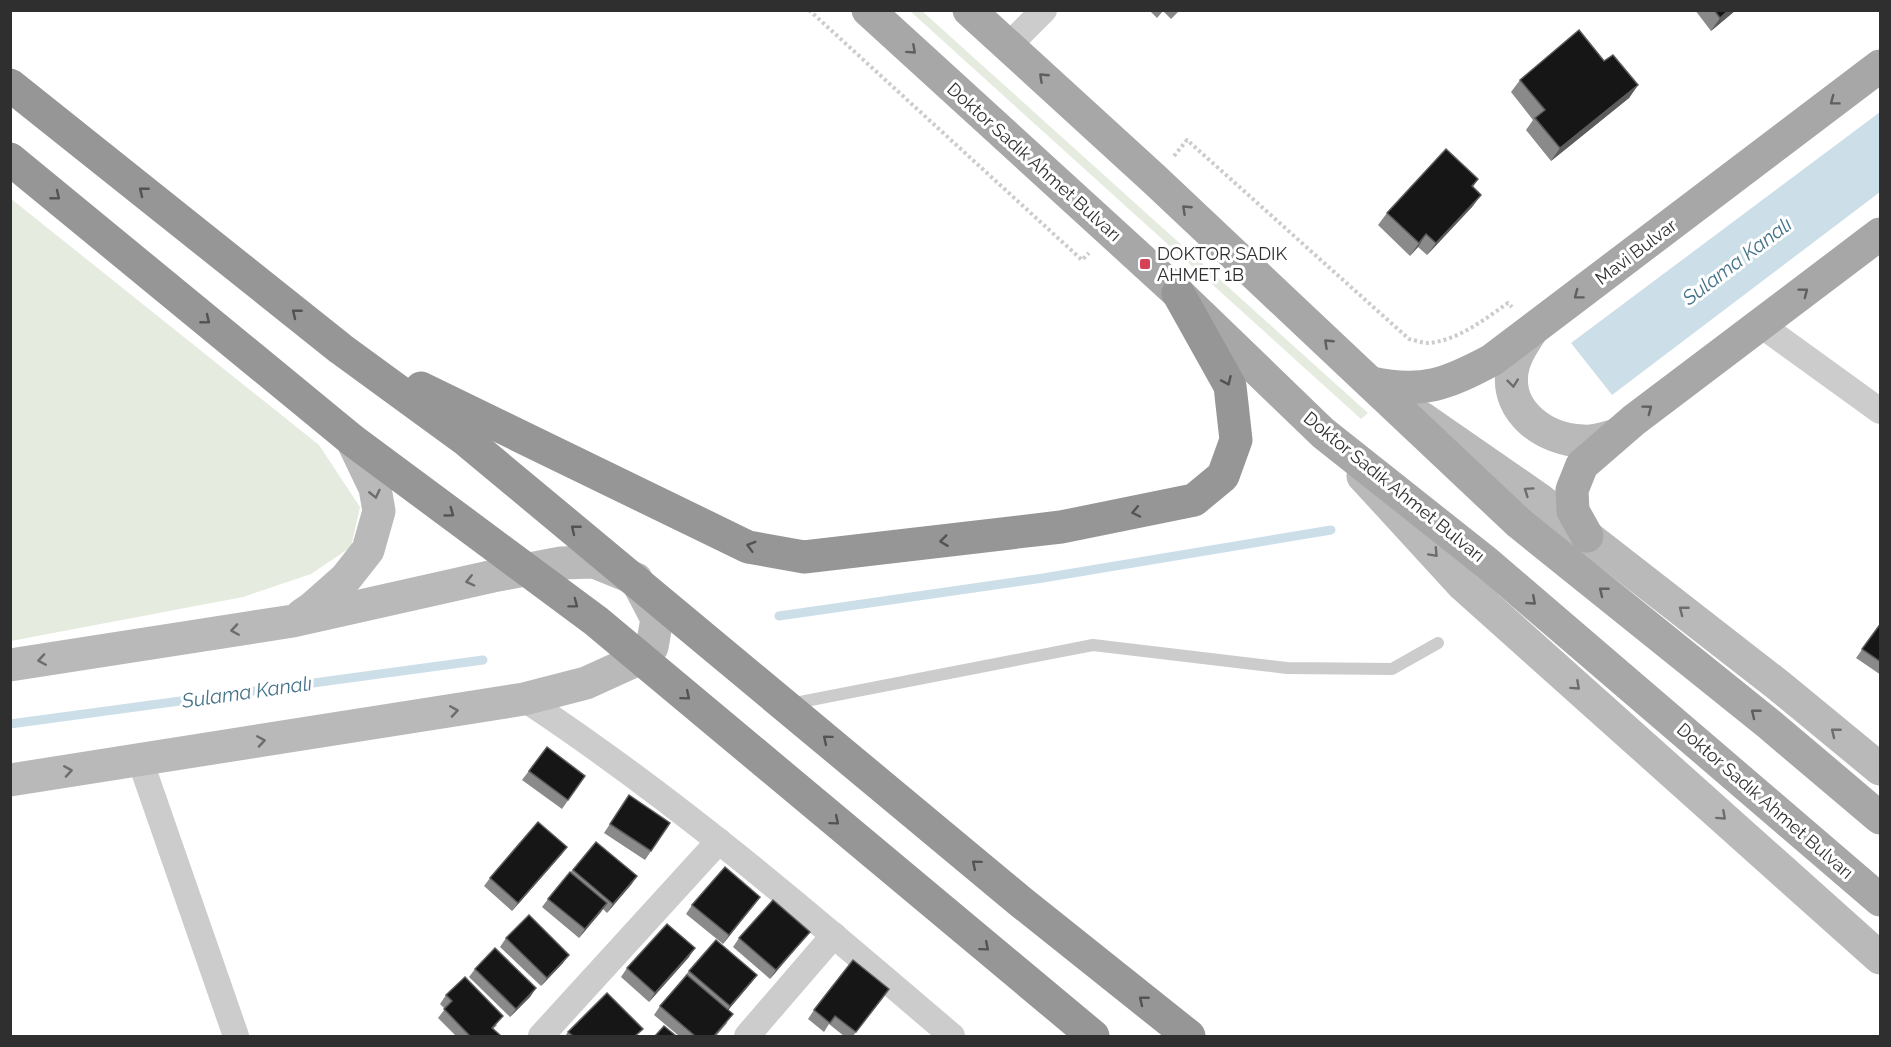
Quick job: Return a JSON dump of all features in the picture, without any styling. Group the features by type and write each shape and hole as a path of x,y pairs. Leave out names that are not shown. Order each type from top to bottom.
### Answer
{"highway":[{"path":"10,86 341,350 467,441 636,579 1021,902 1189,1036"},
{"path":"10,159 352,440 527,569 642,658 1093,1036"},
{"path":"341,350 748,547 804,557 1061,527 1194,500 1223,476 1236,440 1230,386 1178,293"}],"main road":[{"name":"Doktor Sadık Ahmet Bulvarı","path":"868,10 1178,293 1323,433 1487,563 1881,900"},
{"path":"969,10 1519,523 1769,724 1881,818"},
{"name":"Mavi Bulvar","path":"1371,383 1395,388 1418,388 1441,384 1492,360 1525,322 1881,66"},
{"path":"1587,536 1573,511 1572,490 1582,465 1616,435 1881,234"},
{"path":"1525,322 1512,373 1512,388 1516,403 1525,416 1538,428 1569,440 1584,441 1616,435"},
{"path":"1371,383 1539,499 1769,678 1881,769"},
{"path":"1323,433 1463,585 1881,958"},
{"path":"293,621 312,608 346,578 368,550 379,512 375,488 352,440"},
{"path":"10,665 293,621 561,563 594,562 636,579 657,619 652,647 642,658 586,683 524,699 10,780"}],"street":[{"path":"1008,46 1044,10"},
{"path":"1761,325 1881,411"},
{"path":"524,699 719,841 952,1036"},
{"path":"140,760 236,1036"},
{"path":"541,1036 719,841"},
{"path":"747,1036 834,935"}],"lane":[{"path":"786,705 1093,645 1287,668 1392,669 1438,643"}],"path":[{"path":"809,10 1082,260 1090,252"},
{"path":"1172,158 1187,140 1409,339 1427,343 1449,338 1475,325 1508,303 1525,322"}],"shaded area":[{"path":"910,11 922,11 1368,413 1361,419"},
{"path":"10,198 319,445 360,507 351,547 311,574 243,597 11,641"}],"water":[{"path":"1880,112 1880,192 1612,395 1571,343"}],"building":[{"path":"1714,10 1729,10 1720,18"},
{"path":"1579,30 1604,61 1613,55 1638,85 1560,148 1535,118 1545,110 1520,80"},
{"path":"1446,149 1478,179 1472,186 1481,195 1436,243 1426,234 1419,243 1387,213"},
{"path":"1881,623 1881,662 1862,649"},
{"path":"547,747 585,776 568,800 529,771"},
{"path":"629,795 670,823 651,851 610,824"},
{"path":"538,822 567,847 518,903 490,878"},
{"path":"596,842 637,876 613,904 573,870"},
{"path":"725,867 760,897 729,935 692,905"},
{"path":"570,872 607,903 585,929 548,899"},
{"path":"773,900 810,932 776,970 739,938"},
{"path":"529,915 569,955 547,978 506,938"},
{"path":"667,924 695,948 655,993 627,968"},
{"path":"716,940 757,975 730,1006 689,971"},
{"path":"495,948 536,988 516,1009 475,969"},
{"path":"853,960 889,989 856,1032 835,1016 830,1023 814,1010"},
{"path":"687,975 733,1014 714,1036 695,1036 660,1006"},
{"path":"465,977 503,1016 492,1028 501,1036 470,1036 444,1009 452,1001 446,995"},
{"path":"607,993 643,1029 635,1036 573,1036 568,1032"},
{"path":"664,1026 676,1036 655,1036"}],"waterway":[{"path":"779,616 1043,578 1331,530"},
{"name":"Sulama Kanalı","path":"10,724 483,660"}],"place":[{"name":"DOKTOR SADIK AHMET 1B","path":"1145,264"}]}
